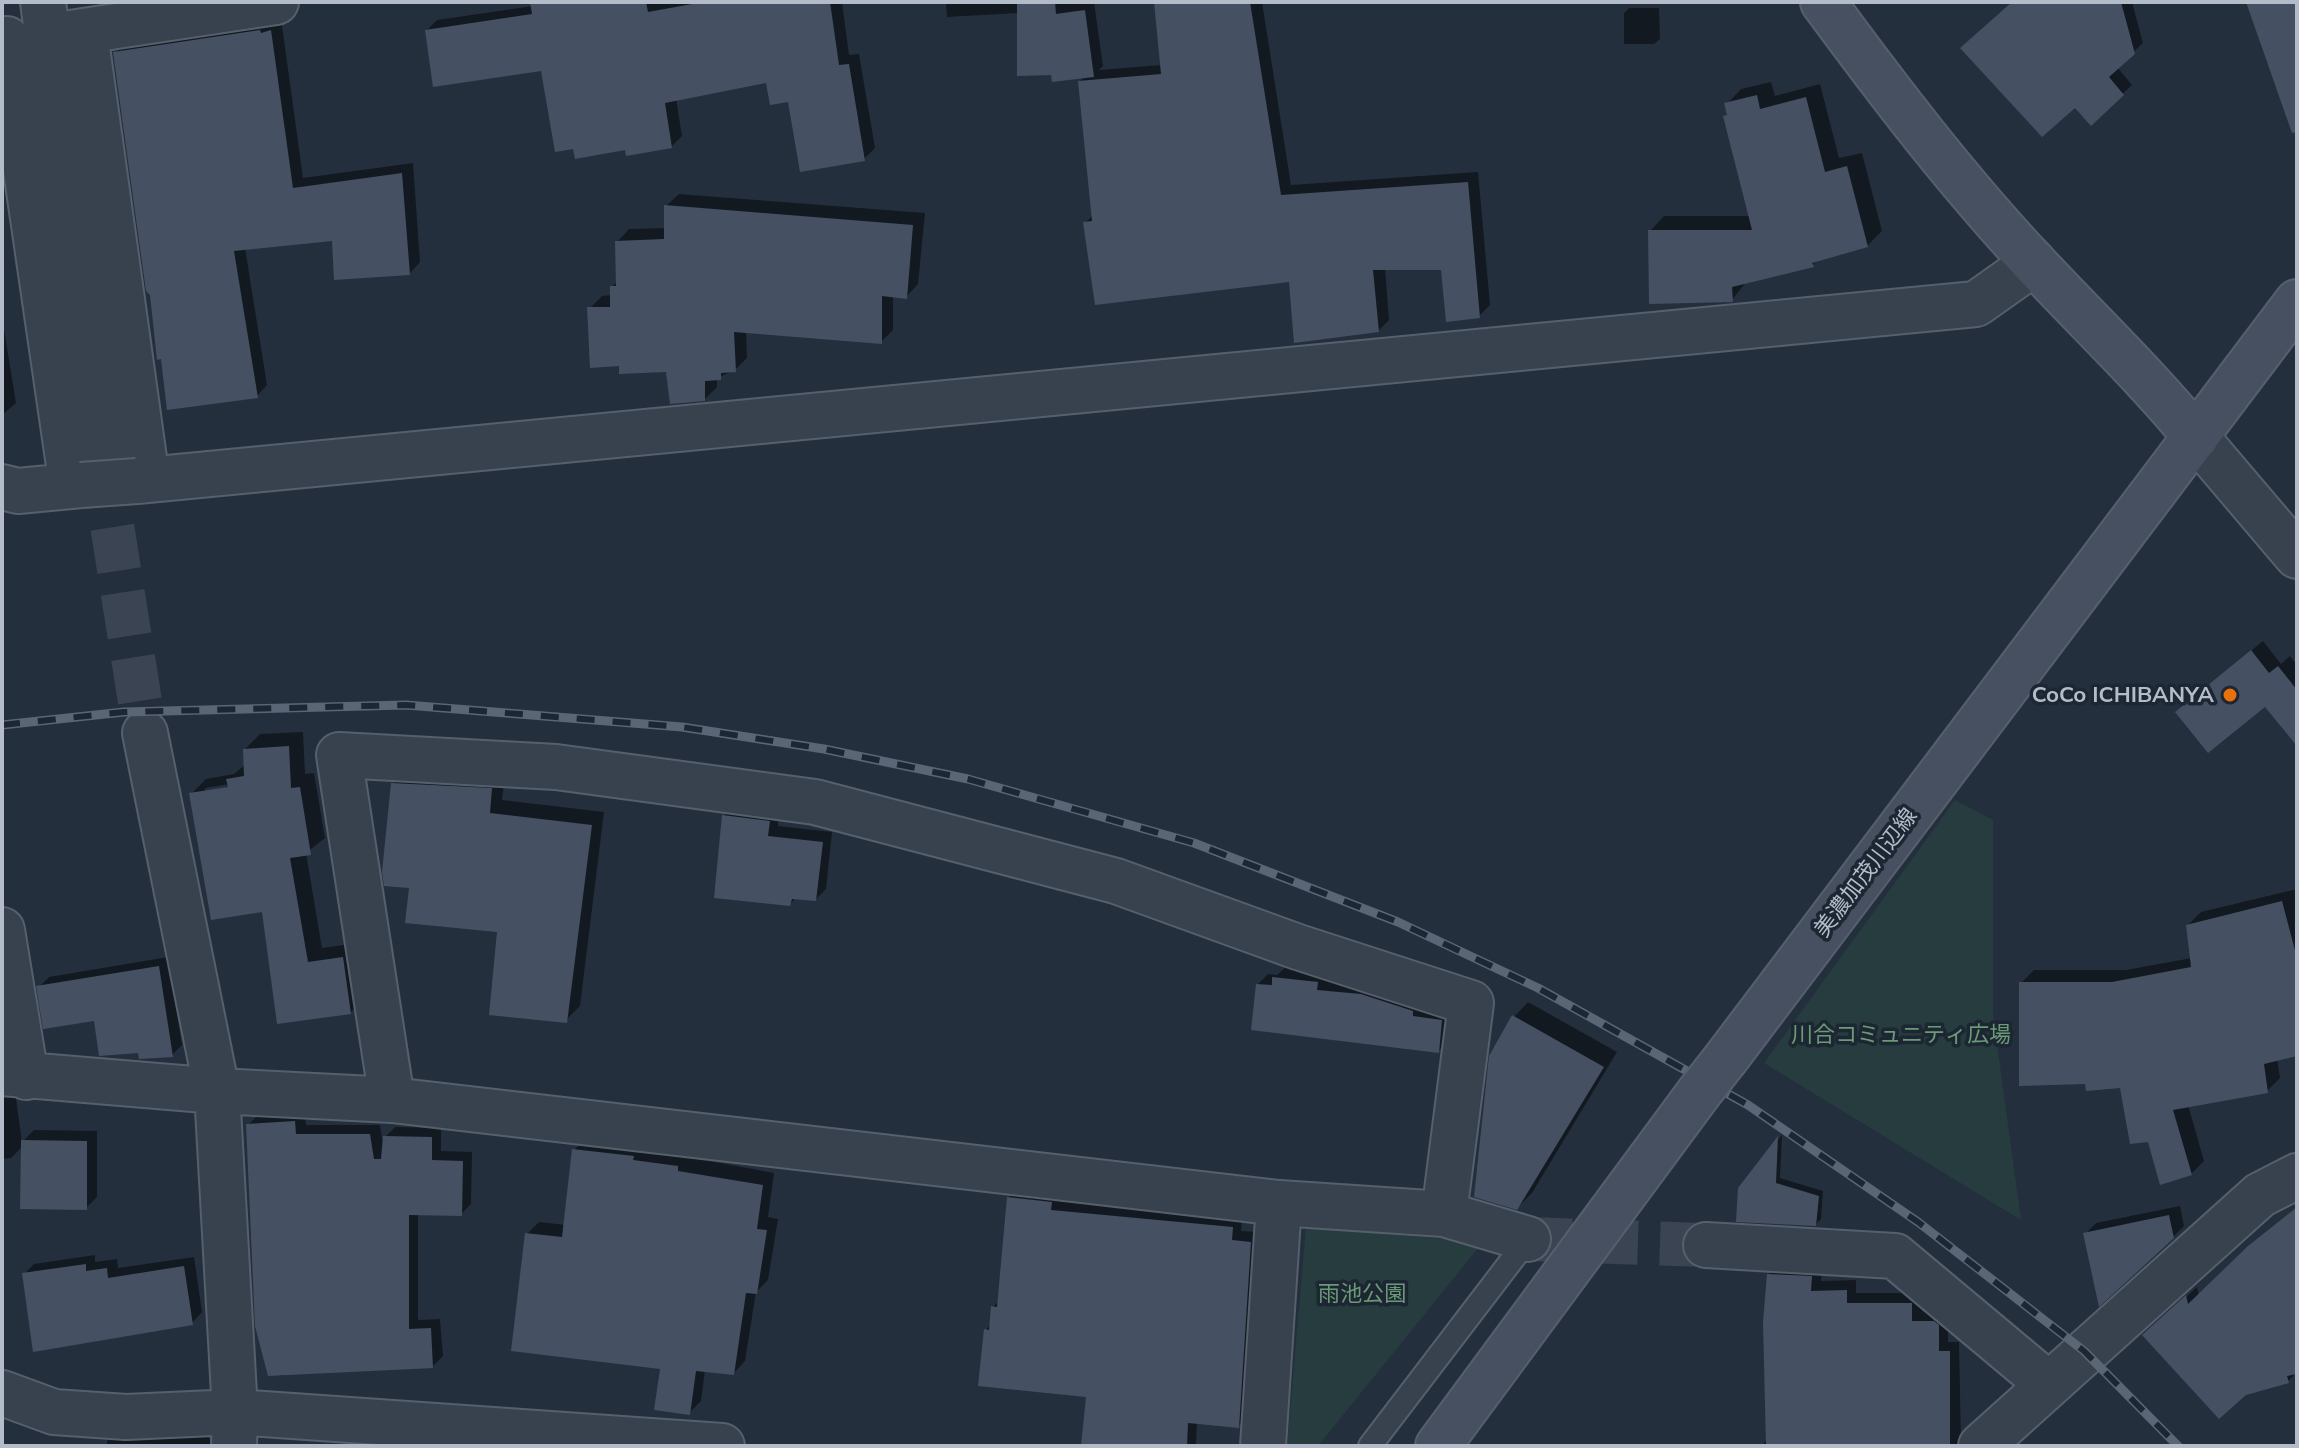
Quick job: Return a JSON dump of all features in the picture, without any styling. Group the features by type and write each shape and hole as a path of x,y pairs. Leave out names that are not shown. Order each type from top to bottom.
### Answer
{"main road":[{"path":"1823,2 1921,135 2034,263 2144,374 2196,437"},
{"name":"美濃加茂川辺線","path":"1438,1446 1698,1094 2297,302"}],"street":[{"path":"37,30 276,2"},
{"path":"37,30 108,479"},
{"path":"37,30 108,479"},
{"path":"2,487 18,491 108,479 1976,304 2034,263"},
{"path":"2196,437 2297,556"},
{"path":"145,733 217,1091 235,1429"},
{"path":"392,1100 339,755 556,767 815,802 1116,881 1298,947 1471,1003 1444,1214"},
{"path":"2,930 14,1075 217,1091 392,1100 1279,1203 1444,1214 1528,1239"},
{"path":"1981,1446 2260,1195 2297,1176"},
{"path":"1263,1446 1279,1203"},
{"path":"1706,1245 1895,1256 2048,1384"},
{"path":"2,1393 54,1412 235,1429 722,1446"}],"lane":[{"path":"1370,1446 1528,1239"}],"green space":[{"name":"川合コミュニティ広場","path":"1955,800 1993,820 1993,1015 2021,1220 1764,1063"},
{"name":"雨池公園","path":"1306,1227 1483,1242 1318,1446 1287,1446"}],"building":[{"path":"530,2 646,2 648,12 703,2 830,2 839,65 849,64 865,161 800,172 788,102 770,105 766,83 665,103 672,148 626,156 625,150 575,159 573,149 555,152 541,71 433,87 425,30 532,14"},
{"path":"1017,2 1055,2 1056,14 1085,10 1094,77 1052,82 1051,75 1017,76"},
{"path":"1154,2 1250,2 1281,195 1468,182 1480,318 1446,322 1441,270 1373,270 1379,332 1294,343 1289,282 1095,305 1083,222 1092,221 1078,81 1161,74"},
{"path":"2012,2 2121,2 2135,54 2109,77 2124,95 2091,126 2075,108 2042,137 1960,48"},
{"path":"2246,2 2297,2 2297,132 2292,133"},
{"path":"260,30 261,33 271,30 293,188 402,173 410,275 334,280 332,241 234,251 258,398 167,410 161,359 157,360 150,295 146,291 113,52"},
{"path":"1757,95 1760,109 1806,97 1825,172 1847,166 1868,247 1812,263 1814,267 1732,287 1733,302 1649,304 1648,230 1752,230 1723,116 1727,115 1724,103"},
{"path":"664,205 913,225 907,299 882,296 882,344 734,332 736,372 721,373 721,380 705,381 705,401 670,404 666,372 619,374 619,366 590,368 587,307 610,307 610,286 616,286 615,241 664,239"},
{"path":"2251,650 2269,673 2278,666 2297,690 2297,746 2265,707 2208,753 2175,712"},
{"path":"289,746 291,788 300,787 311,855 290,858 308,962 343,957 351,1014 277,1024 262,912 211,920 189,793 228,787 226,779 244,776 243,749"},
{"path":"391,783 492,788 490,813 592,825 567,1023 489,1015 497,932 405,923 409,888 384,886 382,872"},
{"path":"722,815 770,821 768,836 823,842 816,901 792,899 790,906 714,898"},
{"path":"2282,901 2297,958 2297,1056 2264,1064 2268,1093 2173,1110 2192,1175 2160,1185 2148,1142 2130,1144 2120,1088 2086,1091 2085,1084 2019,1086 2019,982 2112,982 2191,967 2186,925"},
{"path":"159,966 173,1057 139,1059 138,1053 99,1056 94,1021 43,1029 36,986"},
{"path":"1272,977 1318,982 1317,990 1361,994 1413,1011 1413,1016 1442,1020 1439,1053 1251,1030 1256,984 1272,985"},
{"path":"1512,1015 1604,1067 1517,1210 1474,1197 1489,1056"},
{"path":"295,1121 296,1134 370,1134 374,1159 381,1159 383,1136 432,1137 432,1160 463,1161 462,1216 409,1215 409,1329 431,1328 433,1368 268,1376 255,1326 246,1124"},
{"path":"1778,1136 1776,1183 1819,1196 1816,1226 1736,1222 1738,1188"},
{"path":"21,1140 87,1141 87,1210 20,1209"},
{"path":"572,1149 634,1156 633,1160 678,1166 678,1171 763,1185 757,1229 767,1230 757,1294 746,1293 734,1375 696,1371 690,1415 654,1410 660,1369 511,1351 525,1233 562,1237"},
{"path":"1007,1197 1052,1202 1051,1210 1233,1227 1232,1240 1251,1242 1239,1428 1188,1423 1187,1446 1081,1446 1086,1397 978,1386 984,1329 989,1330 991,1306 997,1307"},
{"path":"2297,1207 2297,1374 2287,1376 2289,1383 2246,1395 2219,1419 2142,1335 2186,1295 2188,1304 2248,1246"},
{"path":"2169,1215 2174,1238 2099,1307 2083,1233"},
{"path":"86,1264 86,1271 107,1268 108,1278 184,1266 193,1325 33,1352 22,1273"},
{"path":"1767,1274 1812,1276 1811,1291 1847,1290 1847,1303 1912,1303 1912,1321 1934,1321 1939,1325 1939,1351 1950,1351 1950,1446 1766,1446 1763,1322"}],"tunnel":[{"path":"102,462 145,733"},
{"path":"1528,1239 1706,1245"}],"railway":[{"path":"2,725 124,712 406,705 682,727 824,749 968,779 1194,843 1398,922 1538,988 1748,1105 1918,1222 2084,1351 2178,1446"}],"place":[{"name":"CoCo ICHIBANYA","path":"2230,695"}]}
